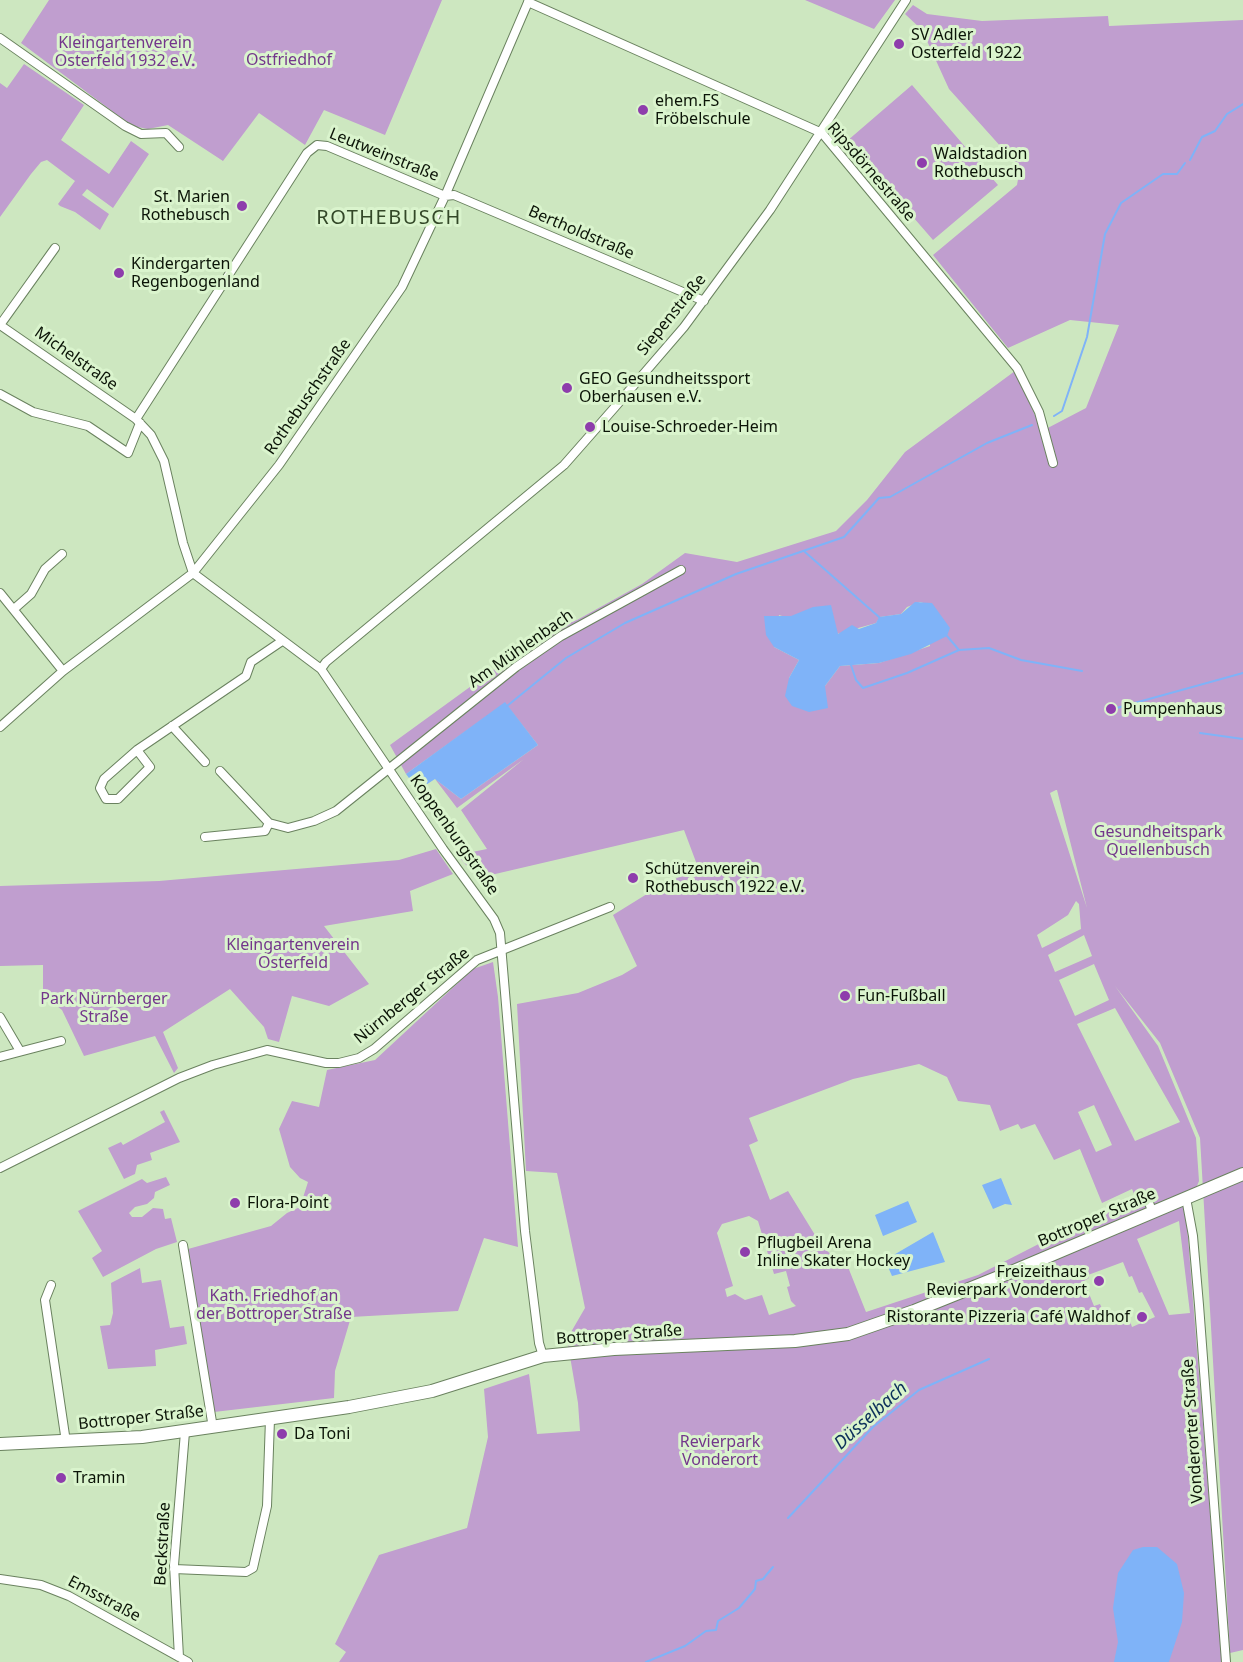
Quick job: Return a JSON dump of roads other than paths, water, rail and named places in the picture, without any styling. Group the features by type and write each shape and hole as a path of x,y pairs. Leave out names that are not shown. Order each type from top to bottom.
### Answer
{"main road":[{"name":"Bottroper Straße","path":"0,1444 66,1442 185,1432 408,1397 543,1356 614,1349 795,1341 848,1334 1007,1274 1150,1206 1186,1198 1243,1174"}],"street":[{"name":"Siepenstraße","path":"321,669 326,662 564,465 704,301 822,133 906,0"},
{"name":"Ripsdörnestraße","path":"529,1 822,133 1017,368 1039,412 1053,463"},
{"name":"Rothebuschstraße","path":"0,727 63,671 194,573 279,465 396,297 445,196 529,1"},
{"path":"0,38 125,126 144,134 166,133 179,147"},
{"name":"Leutweinstraße","path":"138,421 313,146 327,146 445,196"},
{"name":"Bertholdstraße","path":"445,196 454,195 704,301"},
{"path":"0,325 55,248"},
{"name":"Michelstraße","path":"0,325 138,421"},
{"path":"0,394 33,412 88,426 128,453 138,421"},
{"path":"138,421 155,440 164,461 183,543 194,573"},
{"path":"14,609 31,594 45,569 62,554"},
{"name":"Am Mühlenbach","path":"269,823 288,828 321,819 346,804 516,668 561,636 681,570"},
{"name":"Koppenburgstraße","path":"194,573 321,669 494,919 500,933 523,1211 539,1343 543,1356"},
{"path":"0,593 63,671"},
{"path":"137,750 150,766 121,797 115,801 106,799 100,792 101,783 137,750 246,676 252,662 282,640"},
{"path":"172,726 205,762"},
{"path":"205,837 265,831 269,823 220,771"},
{"name":"Nürnberger Straße","path":"0,1168 179,1078 213,1065 267,1050 333,1064 366,1055 469,965 610,907"},
{"path":"0,1017 20,1051"},
{"path":"0,1056 61,1041"},
{"name":"Vonderorter Straße","path":"1186,1198 1199,1305 1226,1662"},
{"path":"183,1245 213,1428"},
{"path":"51,1285 45,1300 66,1442"},
{"path":"174,1569 246,1572 253,1568 267,1506 270,1419"},
{"name":"Beckstraße","path":"179,1657 174,1569 185,1432"},
{"name":"Emsstraße","path":"0,1579 40,1585 69,1596 188,1662"}],"water":[{"path":"915,602 932,603 950,628 947,636 911,654 879,663 840,666 825,686 828,708 809,712 792,706 785,696 789,678 799,660 774,647 766,635 764,616 791,616 813,607 831,605 838,634 852,625 859,629 876,623 879,617 901,614"},
{"path":"505,702 538,745 461,799 435,779 418,790 406,774"},
{"path":"1001,1178 1012,1205 1005,1204 993,1209 982,1185"},
{"path":"908,1201 917,1222 883,1236 875,1215"},
{"path":"933,1232 945,1262 892,1276 885,1260"},
{"path":"1157,1547 1177,1564 1184,1593 1182,1622 1169,1662 1114,1662 1118,1642 1113,1608 1118,1573 1133,1550"}],"waterway":[{"path":"1190,160 1202,137 1215,131 1227,114 1243,104"},
{"path":"1054,416 1062,411 1087,337 1105,234 1121,203 1163,174 1177,174 1185,163"},
{"path":"507,706 566,658 625,623 736,574 844,537 879,498 890,497 987,443 1032,425"},
{"path":"805,552 879,617"},
{"path":"947,636 959,650 989,648 1021,660 1082,671"},
{"path":"851,665 856,680 863,688 907,673 959,650"},
{"path":"1113,709 1243,673"},
{"path":"1200,733 1243,739"},
{"name":"Düsselbach","path":"788,1518 873,1427 919,1390 989,1359"},
{"name":"Düsselbach","path":"646,1662 685,1646 706,1631 716,1630 718,1621 739,1608 755,1589 756,1581 763,1579 773,1567"}],"place":[{"name":"SV Adler Osterfeld 1922","path":"899,44"},
{"name":"ehem.FS Fröbelschule","path":"643,110"},
{"name":"Waldstadion Rothebusch","path":"922,163"},
{"name":"St. Marien Rothebusch","path":"242,206"},
{"name":"Kindergarten Regenbogenland","path":"119,273"},
{"name":"GEO Gesundheitssport Oberhausen e.V.","path":"567,388"},
{"name":"Louise-Schroeder-Heim","path":"590,427"},
{"name":"Pumpenhaus","path":"1111,709"},
{"name":"Schützenverein Rothebusch 1922 e.V.","path":"633,878"},
{"name":"Fun-Fußball","path":"845,996"},
{"name":"Flora-Point","path":"235,1203"},
{"name":"Pflugbeil Arena Inline Skater Hockey","path":"745,1252"},
{"name":"Freizeithaus Revierpark Vonderort","path":"1099,1281"},
{"name":"Ristorante Pizzeria Café Waldhof","path":"1142,1317"},
{"name":"Da Toni","path":"282,1434"},
{"name":"Tramin","path":"61,1478"}],"district":[{"name":"ROTHEBUSCH","path":"389,218"}],"park label":[{"name":"Kleingartenverein Osterfeld 1932 e.V.","path":"125,52"},
{"name":"Ostfriedhof","path":"289,60"},
{"name":"Gesundheitspark Quellenbusch","path":"1158,841"},
{"name":"Kleingartenverein Osterfeld","path":"293,954"},
{"name":"Park Nürnberger Straße","path":"104,1008"},
{"name":"Kath. Friedhof an der Bottroper Straße","path":"274,1305"},
{"name":"Revierpark Vonderort","path":"720,1451"}]}
